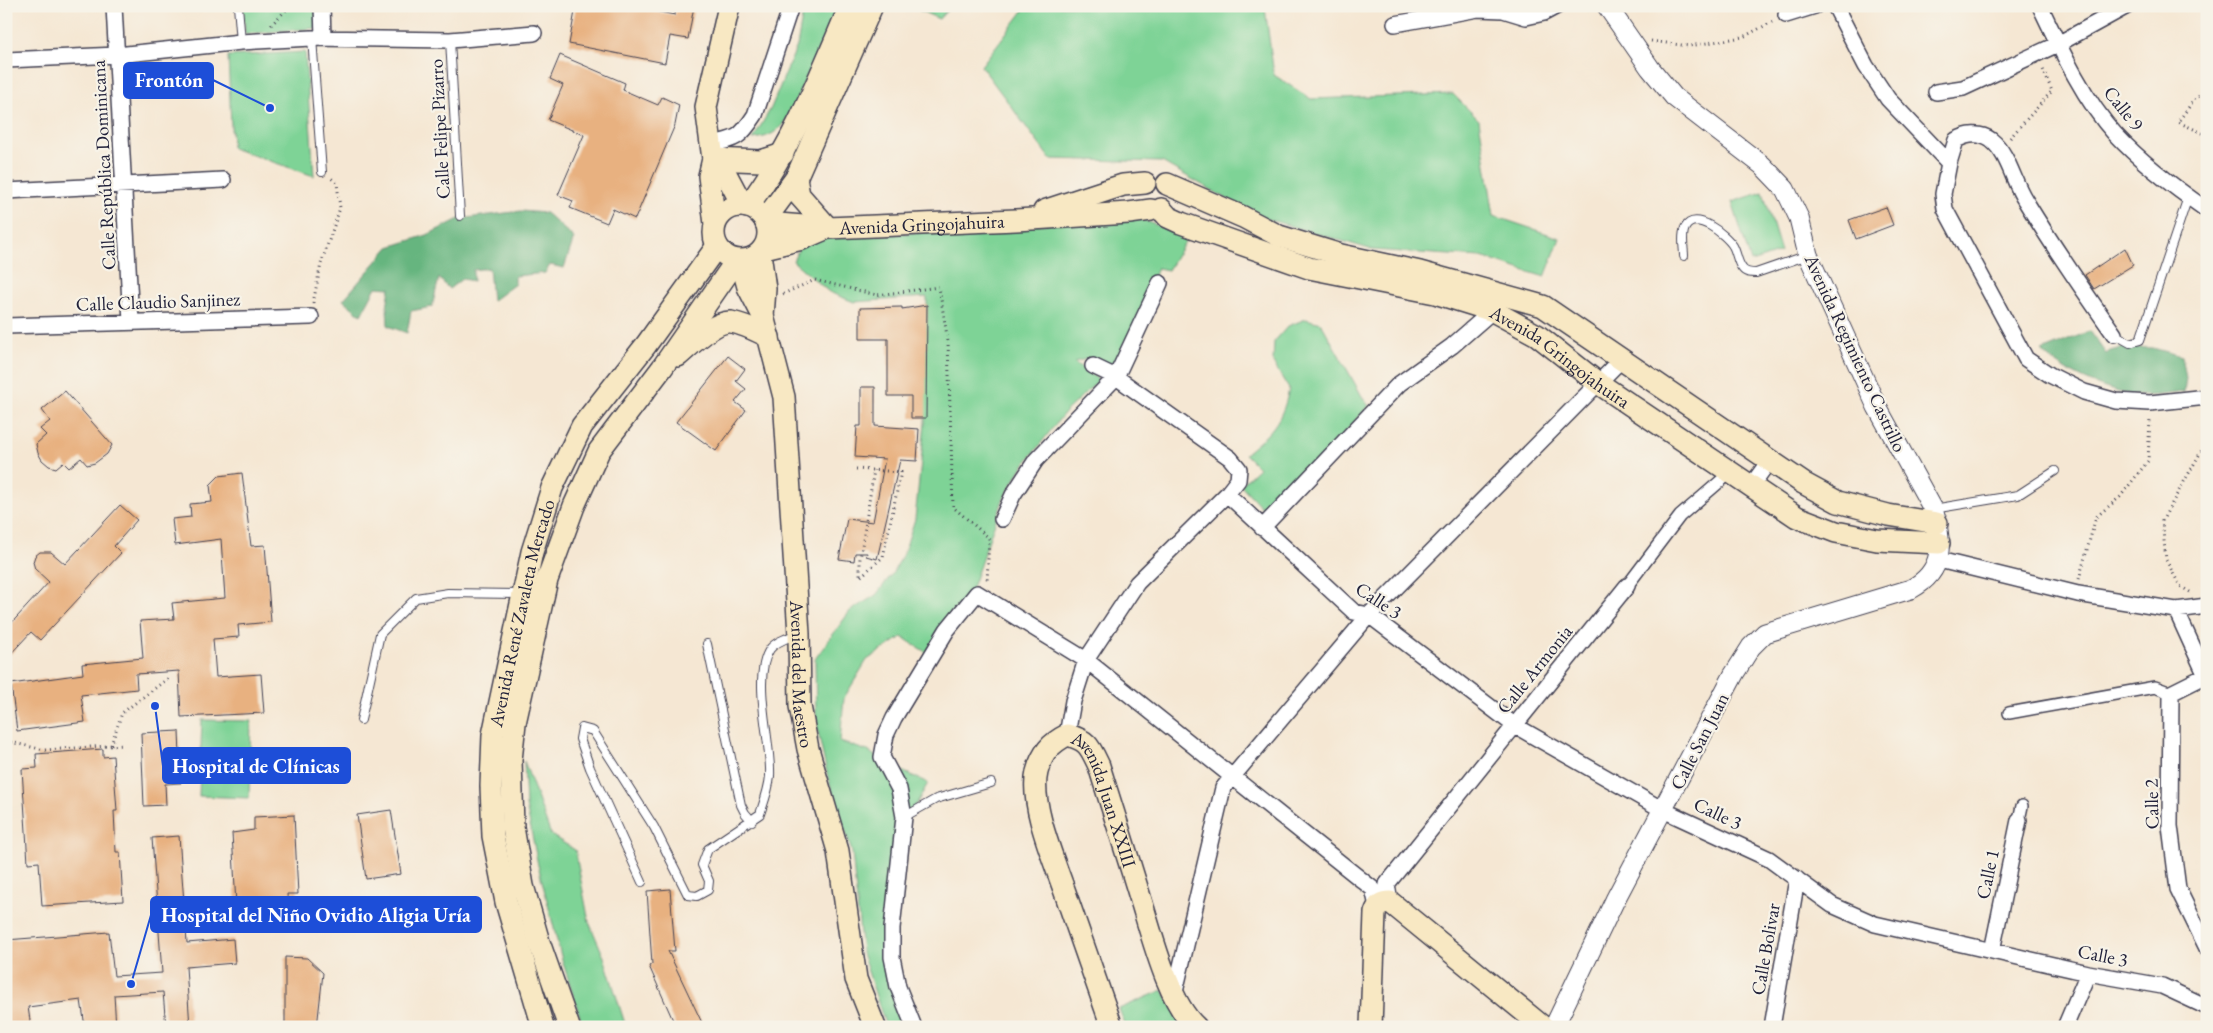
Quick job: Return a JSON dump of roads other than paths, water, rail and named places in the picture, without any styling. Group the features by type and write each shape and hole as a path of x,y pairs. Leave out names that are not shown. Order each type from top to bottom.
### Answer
{"main road":[{"path":"715,224 724,212 731,208 745,206 757,211 766,221 768,238 751,256 727,258 717,246 714,235 715,224 710,176 712,152 706,107 729,6"},
{"path":"745,206 783,154 809,101 850,6"},
{"path":"766,221 796,178 872,6"},
{"path":"712,152 761,161 783,154"},
{"path":"712,152 745,206"},
{"path":"796,178 799,195 828,228"},
{"path":"1158,179 1167,184 1171,194 1168,203 1156,210 1143,205 1140,201 1140,191 1145,183 1158,179"},
{"name":"Avenida Gringojahuira","path":"1016,220 1123,185 1145,183"},
{"name":"Avenida Gringojahuira","path":"1167,184 1243,217 1279,236 1341,256 1420,272 1500,303 1598,383 1797,516 1836,532 1877,540 1937,534"},
{"name":"Avenida Gringojahuira","path":"766,221 828,228 1016,220 1156,210 1181,223 1309,268 1435,293 1500,303 1543,306 1803,483 1838,502 1888,515 1937,534"},
{"name":"Avenida Gringojahuira","path":"751,256 802,240 828,228"},
{"name":"Avenida René Zavaleta Mercado","path":"543,1027 506,902 493,836 491,786 493,735 532,552 552,488 582,426 646,345 717,246"},
{"name":"Avenida del Maestro","path":"751,256 748,287 764,309 768,337 784,397 798,634 800,706 808,749 838,851 856,979 875,1027"},
{"name":"Avenida René Zavaleta Mercado","path":"569,1027 539,942 523,886 513,828 511,760 513,738 547,580 574,506 599,451 751,256"},
{"path":"662,368 720,324 730,322 747,326 768,337"},
{"name":"Avenida Juan XXIII","path":"1112,1027 1048,843 1036,800 1037,772 1044,756 1052,743 1067,735 1080,738 1089,746 1098,766 1153,938 1174,996 1187,1018 1196,1027"},
{"path":"1372,1026 1375,912 1384,904 1543,1027"}],"street":[{"name":"Calle República Dominicana","path":"114,6 131,322"},
{"path":"318,37 322,6"},
{"path":"712,152 734,140 745,130 755,115 791,6"},
{"path":"1394,24 1478,9 1502,10 1526,17 1544,13 1557,6"},
{"name":"Avenida Regimiento Castrillo","path":"1607,6 1650,68 1674,98 1762,164 1785,189 1799,218 1808,255 1937,534"},
{"path":"1786,15 1816,6"},
{"path":"1835,6 1866,66 1888,99 1949,163"},
{"name":"Calle 9","path":"2040,6 2058,44 2087,95 2115,134 2157,173 2207,210"},
{"path":"1936,92 1963,88 2058,44 2127,6"},
{"path":"6,60 117,55 240,42 318,37 450,40 534,33"},
{"path":"2114,334 2024,198 2003,154 1992,140 1972,134 1956,140 1943,194 1945,210 2026,359 2050,375 2084,392 2116,401 2150,403 2207,397"},
{"path":"6,191 223,180"},
{"path":"1002,519 1013,495 1036,460 1116,377 1160,283"},
{"path":"1262,528 1399,384 1452,346 1500,303"},
{"name":"Calle Claudio Sanjinez","path":"6,326 311,317"},
{"path":"1174,996 1223,788 1369,615 1621,360"},
{"path":"1067,735 1073,701 1086,660 1137,583 1155,563 1227,494 1238,480 1239,469 1230,458 1116,377 1093,366"},
{"path":"1751,486 1770,460"},
{"name":"Calle Armonia","path":"1384,904 1388,884 1680,516 1731,472"},
{"name":"Calle 3","path":"1227,494 1354,612 1369,615 1514,725 1663,810 1769,859 1832,905 1874,924 2088,973 2162,986 2207,1007"},
{"path":"1937,534 2078,594 2176,610 2207,606"},
{"name":"Calle San Juan","path":"1554,1027 1615,900 1750,647 1765,633 1911,589 1924,582 1937,534"},
{"path":"914,1027 898,988 892,957 892,928 904,817 899,789 882,757 886,735 947,630 977,593 1086,660 1373,889 1384,904"},
{"path":"2009,713 2155,687 2171,693 2206,676 2176,610"},
{"name":"Calle 2","path":"2171,693 2170,826 2178,890 2207,948"},
{"name":"Calle 1","path":"1992,951 2020,813"},
{"name":"Calle Bolivar","path":"1772,1027 1797,878"},
{"path":"2065,1027 2088,973"}],"lane":[{"path":"238,6 240,42"},
{"path":"318,37 322,172"},
{"name":"Calle Felipe Pizarro","path":"450,40 460,216"},
{"path":"2114,334 2130,343 2140,340 2188,197"},
{"path":"1684,256 1683,233 1686,226 1692,222 1702,222 1726,238 1733,247 1742,269 1748,273 1756,273 1808,255"},
{"path":"1937,534 2018,495 2055,471"},
{"path":"361,720 380,634 416,598 448,593 523,594"},
{"path":"642,882 590,768 580,739 582,728 593,731 654,827 688,895 697,896 708,890 709,881 702,865 708,848 760,814 770,778 769,747 762,696 766,659 776,643 798,634"},
{"path":"707,644 740,799 745,813 752,821"},
{"path":"904,817 936,799 991,783"}],"place":[{"name":"Frontón","path":"270,108"},
{"name":"Hospital de Clínicas","path":"155,706"},
{"name":"Hospital del Niño Ovidio Aligia Uría","path":"131,984"}]}
